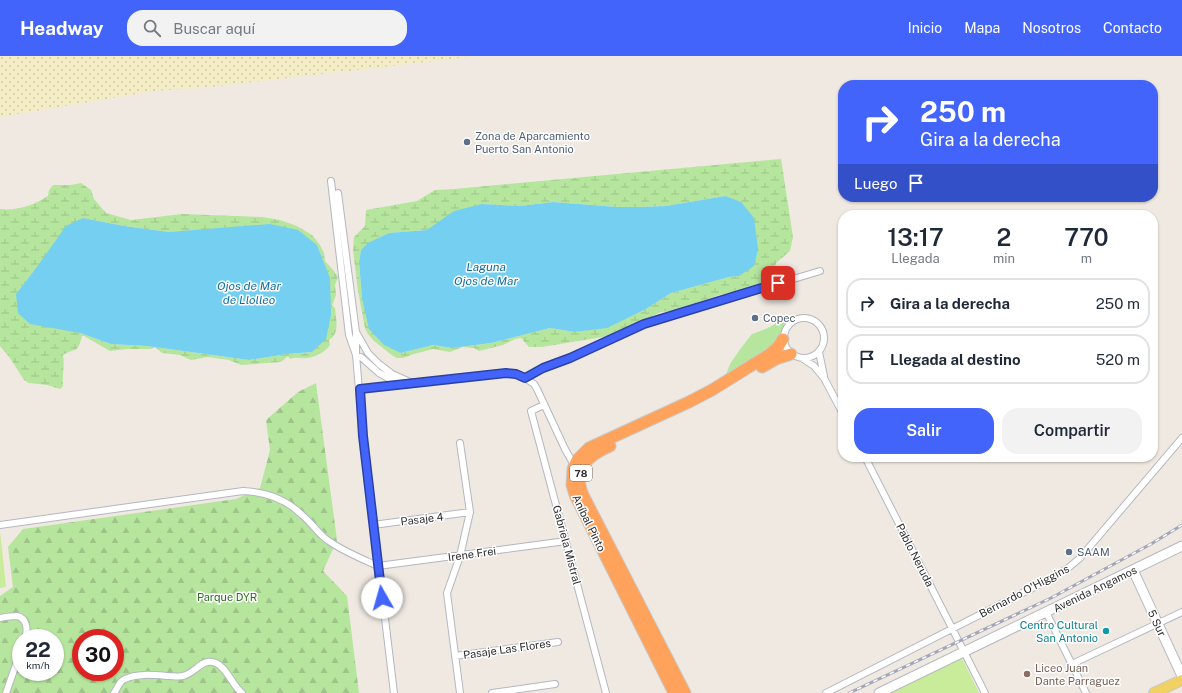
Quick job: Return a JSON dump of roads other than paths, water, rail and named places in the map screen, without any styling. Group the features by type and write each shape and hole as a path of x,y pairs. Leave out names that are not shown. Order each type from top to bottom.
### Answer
{"highway":[{"name":"78","path":"578,469 580,455 594,445 661,416 719,386 770,354 778,347 783,339"},
{"name":"Aníbal Pinto","path":"674,693 575,496 571,479 578,469 594,454 686,412 776,359 791,354"},
{"name":"Aníbal Pinto","path":"578,469 582,492 685,693"}],"main road":[{"path":"1154,693 1182,680"}],"street":[{"path":"331,181 349,335 356,354 379,373 402,385"},
{"path":"338,193 356,332 356,354 363,436 394,693"},
{"path":"525,378 543,368 570,358 644,324 820,271"},
{"path":"803,318 811,319 818,324 824,335 823,344 818,352 812,357 803,358 799,358 791,354 783,339 785,331 792,322 803,318"},
{"path":"356,332 368,352 379,364 399,377 416,384"},
{"path":"818,352 824,378"},
{"path":"803,358 814,366 824,378 838,405"},
{"path":"360,389 506,373 516,374 534,384 565,449 578,469"},
{"name":"Gabriela Mistral","path":"544,405 531,411 606,693"},
{"name":"Bernardo O'Higgins","path":"826,693 1059,574 1073,564 1086,552 1182,438"},
{"path":"460,443 470,512 460,556 447,593 460,693"},
{"name":"Pablo Neruda","path":"868,462 985,693"},
{"path":"0,525 252,491 267,494 287,503 304,516 333,544 350,554 378,566"},
{"name":"Pasaje 4","path":"373,525 470,512"},
{"name":"Irene Frei","path":"378,566 566,541"},
{"name":"Avenida Angamos","path":"879,693 1182,546"},
{"name":"5 Sur","path":"1133,570 1182,676"},
{"path":"1046,612 1086,693"},
{"path":"1072,664 1182,612"},
{"path":"0,618 18,616 26,625 27,629"},
{"name":"Pasaje Las Flores","path":"455,656 558,642"},
{"path":"114,693 120,682 126,678 145,675 182,676 190,673 201,664 209,662 215,663 221,667 242,693"},
{"path":"6,693 12,676"},
{"path":"492,693 555,684"}],"water":[{"name":"Laguna Ojos de Mar","path":"725,196 741,202 754,218 758,249 754,266 739,276 729,277 671,293 646,309 607,328 574,332 550,328 491,343 452,348 433,345 401,353 384,345 369,329 362,298 359,262 361,250 368,243 389,233 427,230 454,211 482,204 520,206 553,202 617,207 641,207 666,206"},
{"name":"Ojos de Mar de Llolleo","path":"83,218 124,226 169,232 270,224 298,230 317,245 330,278 331,315 326,339 312,352 249,360 147,346 111,344 80,333 30,324 18,313 16,294 66,226"}],"railway":[{"path":"849,693 1051,598 1151,544 1182,525"}],"place":[{"name":"Zona de Aparcamiento Puerto San Antonio","path":"467,142"},
{"name":"Copec","path":"755,318"},
{"name":"SAAM","path":"1069,552"},
{"name":"Centro Cultural San Antonio","path":"1106,631"},
{"name":"Liceo Juan Dante Parraguez","path":"1027,674"}],"park label":[{"name":"Parque DYR","path":"227,597"}]}
